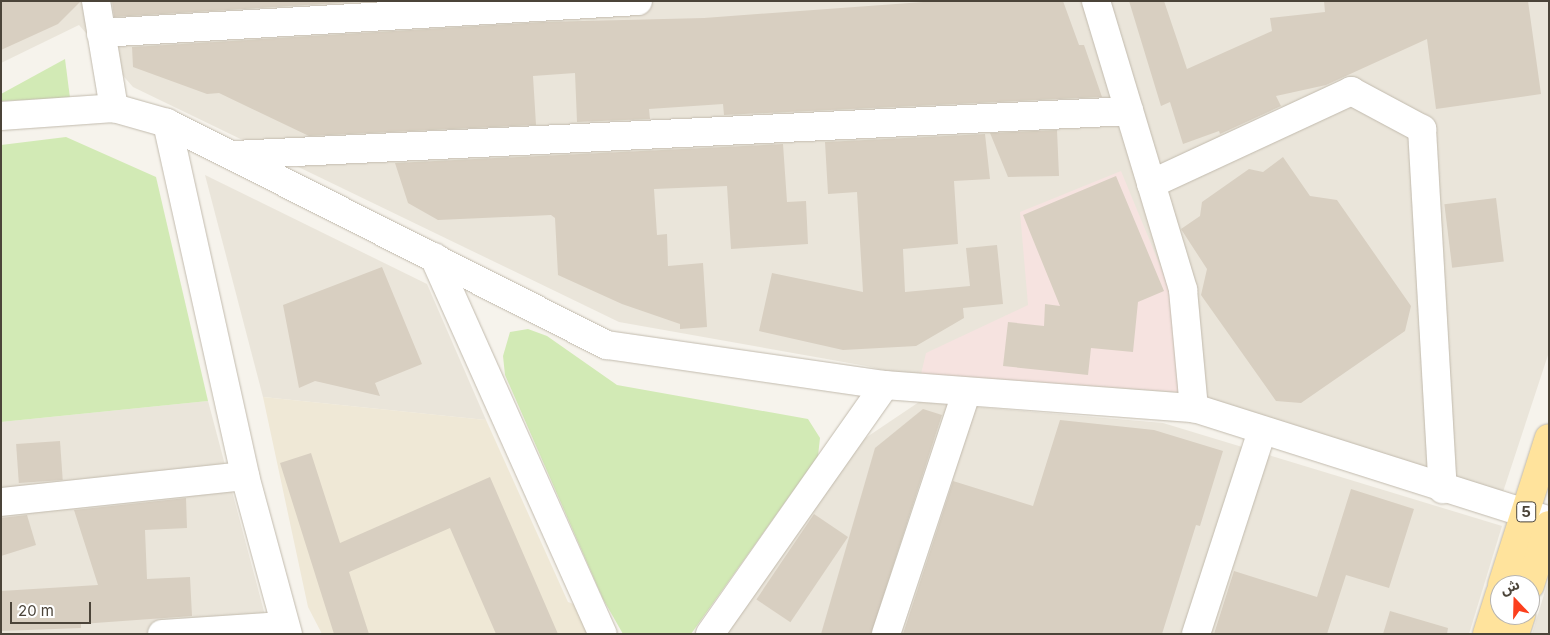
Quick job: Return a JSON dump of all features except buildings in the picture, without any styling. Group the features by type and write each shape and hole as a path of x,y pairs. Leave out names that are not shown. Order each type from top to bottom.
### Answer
{"main road":[{"name":"5","path":"1532,575 1541,520 1549,438"},
{"name":"5","path":"1508,575 1541,520"}],"street":[{"path":"96,1 114,108"},
{"path":"101,33 638,1"},
{"path":"1096,1 1183,290 1194,408"},
{"path":"1151,184 1351,91 1422,130 1443,489"},
{"path":"1,116 114,108 167,123 606,344 885,385 966,393 1194,408 1541,520"},
{"path":"232,155 1129,111"},
{"path":"162,634 286,630 245,476 167,123"},
{"path":"434,258 603,634"},
{"path":"710,634 885,385"},
{"path":"886,634 966,393"},
{"path":"1196,634 1262,430"},
{"path":"1,502 245,476"}],"shaded area":[{"path":"1,1 1549,1 1549,352 1503,492 1211,400 918,378 866,366 619,322 133,87 79,25 1,63"},
{"path":"1121,171 1171,292 1179,392 921,374 926,353 1028,305 1020,212"},
{"path":"205,175 427,284 486,420 263,397"},
{"path":"263,397 486,420 568,602 582,607 593,634 322,634 308,607"},
{"path":"208,401 270,634 1,634 1,422"},
{"path":"919,402 1163,423 1502,526 1469,634 722,634 864,439"},
{"path":"1549,578 1549,634 1532,634 1535,625 1540,625 1540,608"}],"green space":[{"path":"65,59 70,98 1,101 1,94"},
{"path":"66,137 156,177 208,401 1,422 1,145"},
{"path":"528,329 547,336 617,385 808,419 820,438 818,456 691,634 623,634 603,599 505,375 503,356 510,332"}]}
